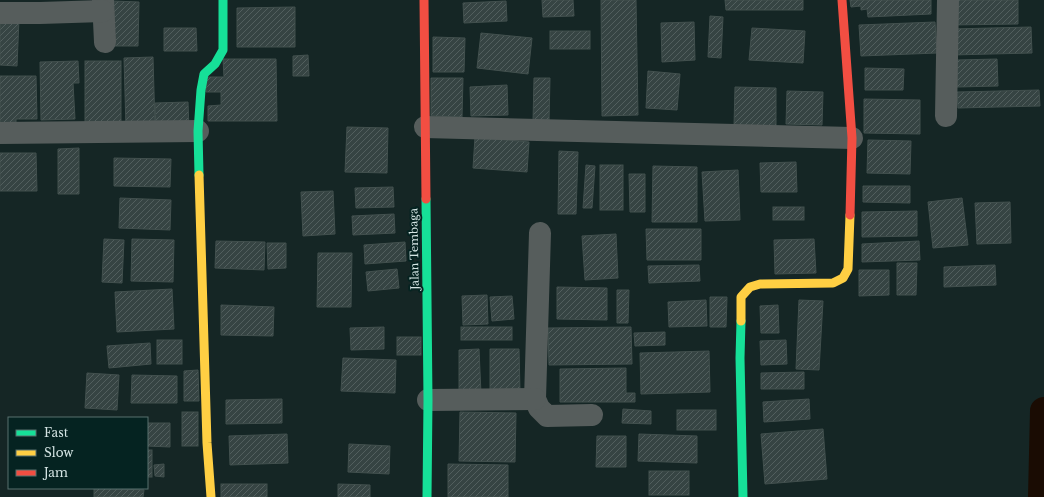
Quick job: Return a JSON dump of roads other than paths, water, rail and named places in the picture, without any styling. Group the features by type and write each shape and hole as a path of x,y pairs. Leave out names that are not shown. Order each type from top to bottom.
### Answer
{"street":[{"path":"211,497 207,435 198,132 201,90 204,74 215,64 223,50 223,0"},
{"name":"Jalan Tembaga","path":"424,0 428,400 427,497"},
{"path":"744,497 740,358 741,297 750,288 760,284 833,283 843,278 848,269 850,256 852,138 842,0"},
{"path":"946,116 948,0"},
{"path":"0,13 40,13 103,5 105,42"},
{"path":"425,127 852,138"},
{"path":"0,133 198,132"},
{"path":"540,233 535,399 539,408 547,416 592,415"},
{"path":"428,400 535,399"}],"waterway":[{"path":"1042,497 1044,411"}]}
